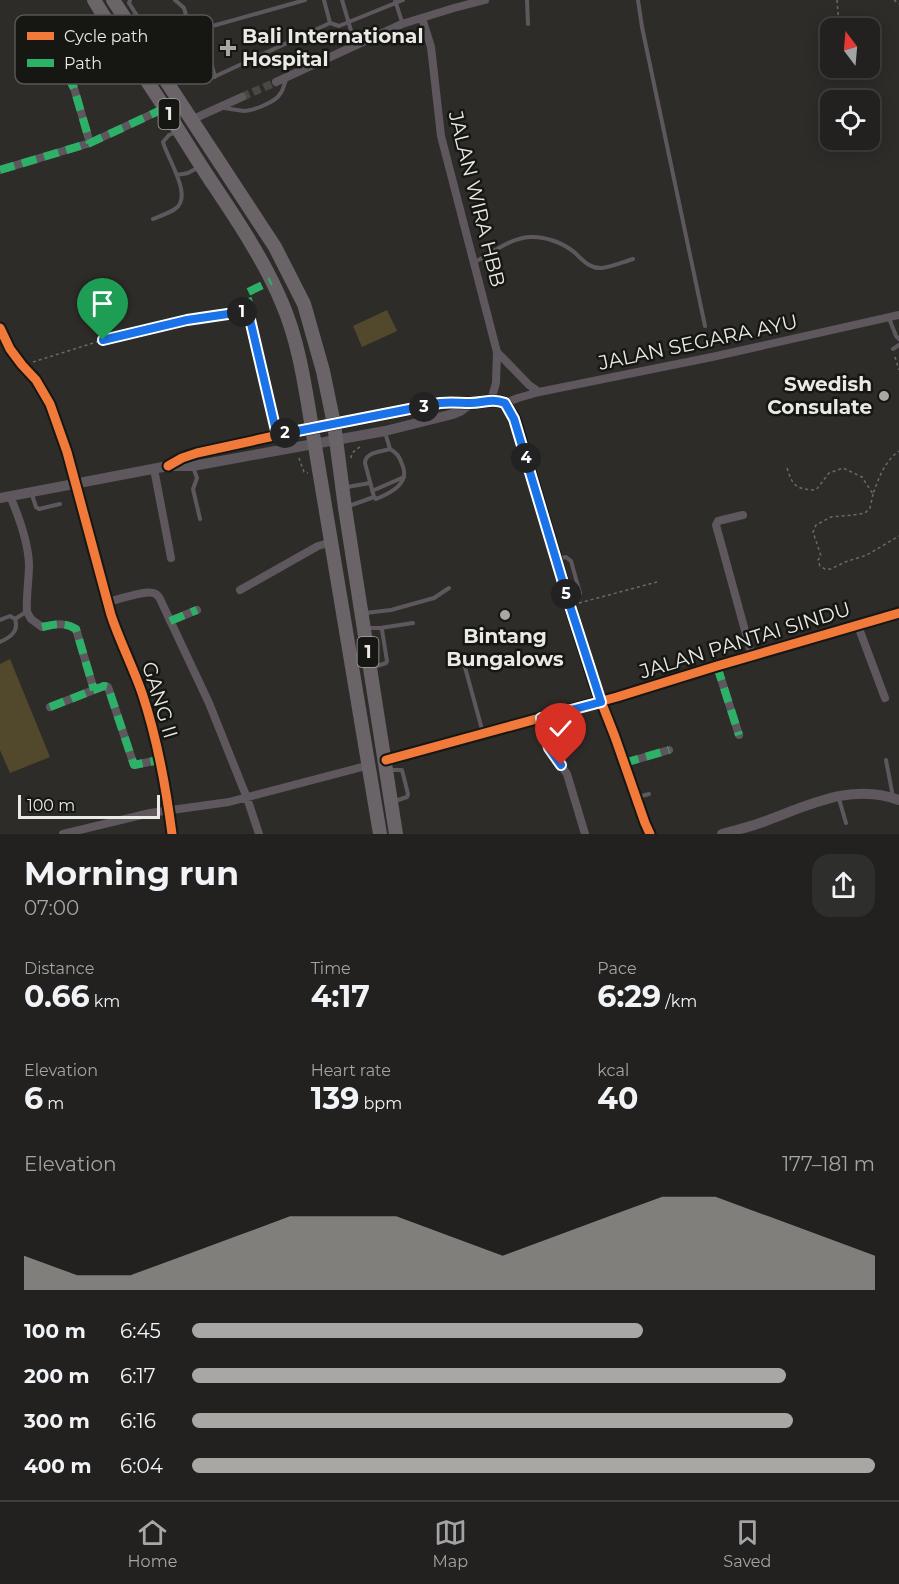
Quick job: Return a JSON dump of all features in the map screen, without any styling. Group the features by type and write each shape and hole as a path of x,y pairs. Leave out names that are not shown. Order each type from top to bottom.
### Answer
{"highway":[{"name":"1","path":"94,0 103,15"},
{"name":"1","path":"113,0 123,15"},
{"name":"1","path":"149,84 242,229 266,271 290,322 306,392 380,834"},
{"name":"1","path":"168,84 257,220 284,264 304,304 323,371 334,424 396,834"},
{"path":"242,229 257,220"}],"street":[{"path":"276,82 402,24 485,0"},
{"name":"JALAN WIRA HBB","path":"422,18 431,47 441,136 497,352 496,382 491,400"},
{"path":"72,84 90,143"},
{"path":"191,120 242,97"},
{"path":"0,170 90,143 165,108"},
{"path":"248,311 277,435"},
{"name":"JALAN SEGARA AYU","path":"505,403 539,392 712,357 899,315"},
{"name":"GANG II","path":"0,328 10,349 36,380 50,404 66,452 107,602 142,694 159,760 172,834"},
{"path":"497,352 539,392"},
{"path":"168,466 197,453 440,403 471,403 491,400 505,403 514,419 555,559 601,702 650,834"},
{"path":"94,690 76,629 68,624 58,623 42,627 31,619 27,612 29,563 27,552 21,525 5,497 168,466 193,466 336,441 453,414 471,403"},
{"path":"154,469 171,558"},
{"path":"743,515 718,521 716,525 752,656"},
{"path":"240,590 318,546 332,542"},
{"name":"GANG II","path":"107,602 153,592 158,595 209,703 259,834"},
{"path":"170,621 197,610"},
{"name":"JALAN PANTAI SINDU","path":"386,765 483,734 601,702 899,613"},
{"path":"858,626 885,698"},
{"path":"717,666 739,735"},
{"path":"50,707 104,686 109,687 134,765 159,760"},
{"path":"541,718 549,748 567,774 585,834"},
{"path":"624,763 669,750"},
{"path":"63,834 129,818 247,798 370,765"},
{"path":"722,834 761,823 838,795 864,793 896,799"}],"lane":[{"path":"130,0 129,3 137,15"},
{"path":"176,0 184,8 186,15"},
{"path":"213,26 305,0"},
{"path":"324,0 330,23"},
{"path":"342,0 356,45"},
{"path":"213,69 215,77 330,23 339,26 402,0"},
{"path":"527,0 528,24"},
{"path":"638,0 705,326"},
{"path":"395,1 402,24"},
{"path":"219,108 245,111 276,99 287,77"},
{"path":"153,219 177,208 182,201 177,175 163,142 169,135 179,132"},
{"path":"177,175 194,171 201,166"},
{"path":"475,262 506,244 531,237 558,242 594,268 633,259"},
{"path":"889,317 899,339"},
{"path":"893,349 899,345"},
{"path":"345,508 374,497 380,498 397,488 402,482 405,470 398,454 390,449 385,431"},
{"path":"374,497 365,459 368,455 390,449"},
{"path":"193,466 197,478 193,489 200,519"},
{"path":"372,491 405,476"},
{"path":"343,488 370,483"},
{"path":"31,492 36,507 39,509 60,504"},
{"path":"555,559 567,557 571,561 580,593"},
{"path":"362,613 391,610 434,598 449,588"},
{"path":"15,619 27,612"},
{"path":"0,620 10,616 15,619 17,625 16,631 0,642"},
{"path":"364,629 413,623"},
{"path":"371,668 387,661 380,628"},
{"path":"463,660 483,734"},
{"path":"886,760 896,799"},
{"path":"636,798 649,794"},
{"path":"838,795 846,823"}],"path":[{"path":"837,0 838,18"},
{"path":"894,0 899,4"},
{"path":"22,365 103,340 187,320 248,311"},
{"path":"893,349 899,370"},
{"path":"341,469 347,469 351,465 352,453 366,443 364,435"},
{"path":"292,449 293,454 301,459 304,472 320,473"},
{"path":"899,451 885,466 873,494 870,508 865,513 831,517 816,525 813,532 821,556 818,560 820,566 825,569 831,569 867,555 899,536"},
{"path":"788,468 792,482 797,488 816,490 829,473 843,468 848,469 862,477 873,494"},
{"path":"570,606 657,582"}],"shaded area":[{"path":"387,310 397,331 362,347 353,326"},
{"path":"10,659 50,757 10,773 0,750 0,664"}],"tunnel":[{"path":"242,97 276,82"}],"marked path":[{"path":"72,84 90,143"},
{"path":"0,170 90,143 165,108"},
{"path":"248,311 251,309 246,293 271,281"},
{"path":"170,621 197,610"},
{"path":"42,627 60,624 76,629 94,690"},
{"path":"717,666 739,735"},
{"path":"50,707 104,686 108,687 134,765 159,760"},
{"path":"624,763 669,750"}],"cycle path":[{"path":"0,328 10,349 36,380 50,404 67,452 111,615 138,683 157,745 172,834"},
{"path":"168,466 197,453 440,403 492,401 505,403 515,419 595,686 650,834"},
{"path":"386,760 617,697 899,613"}],"place":[{"name":"Bali International Hospital","path":"228,48"},
{"name":"Swedish Consulate","path":"884,396"},
{"name":"Bintang Bungalows","path":"505,615"}],"route":[{"path":"103,340 187,320 248,311 277,435 440,403 471,403 491,400 505,403 514,419 601,702 541,718 549,748 561,765"}]}
